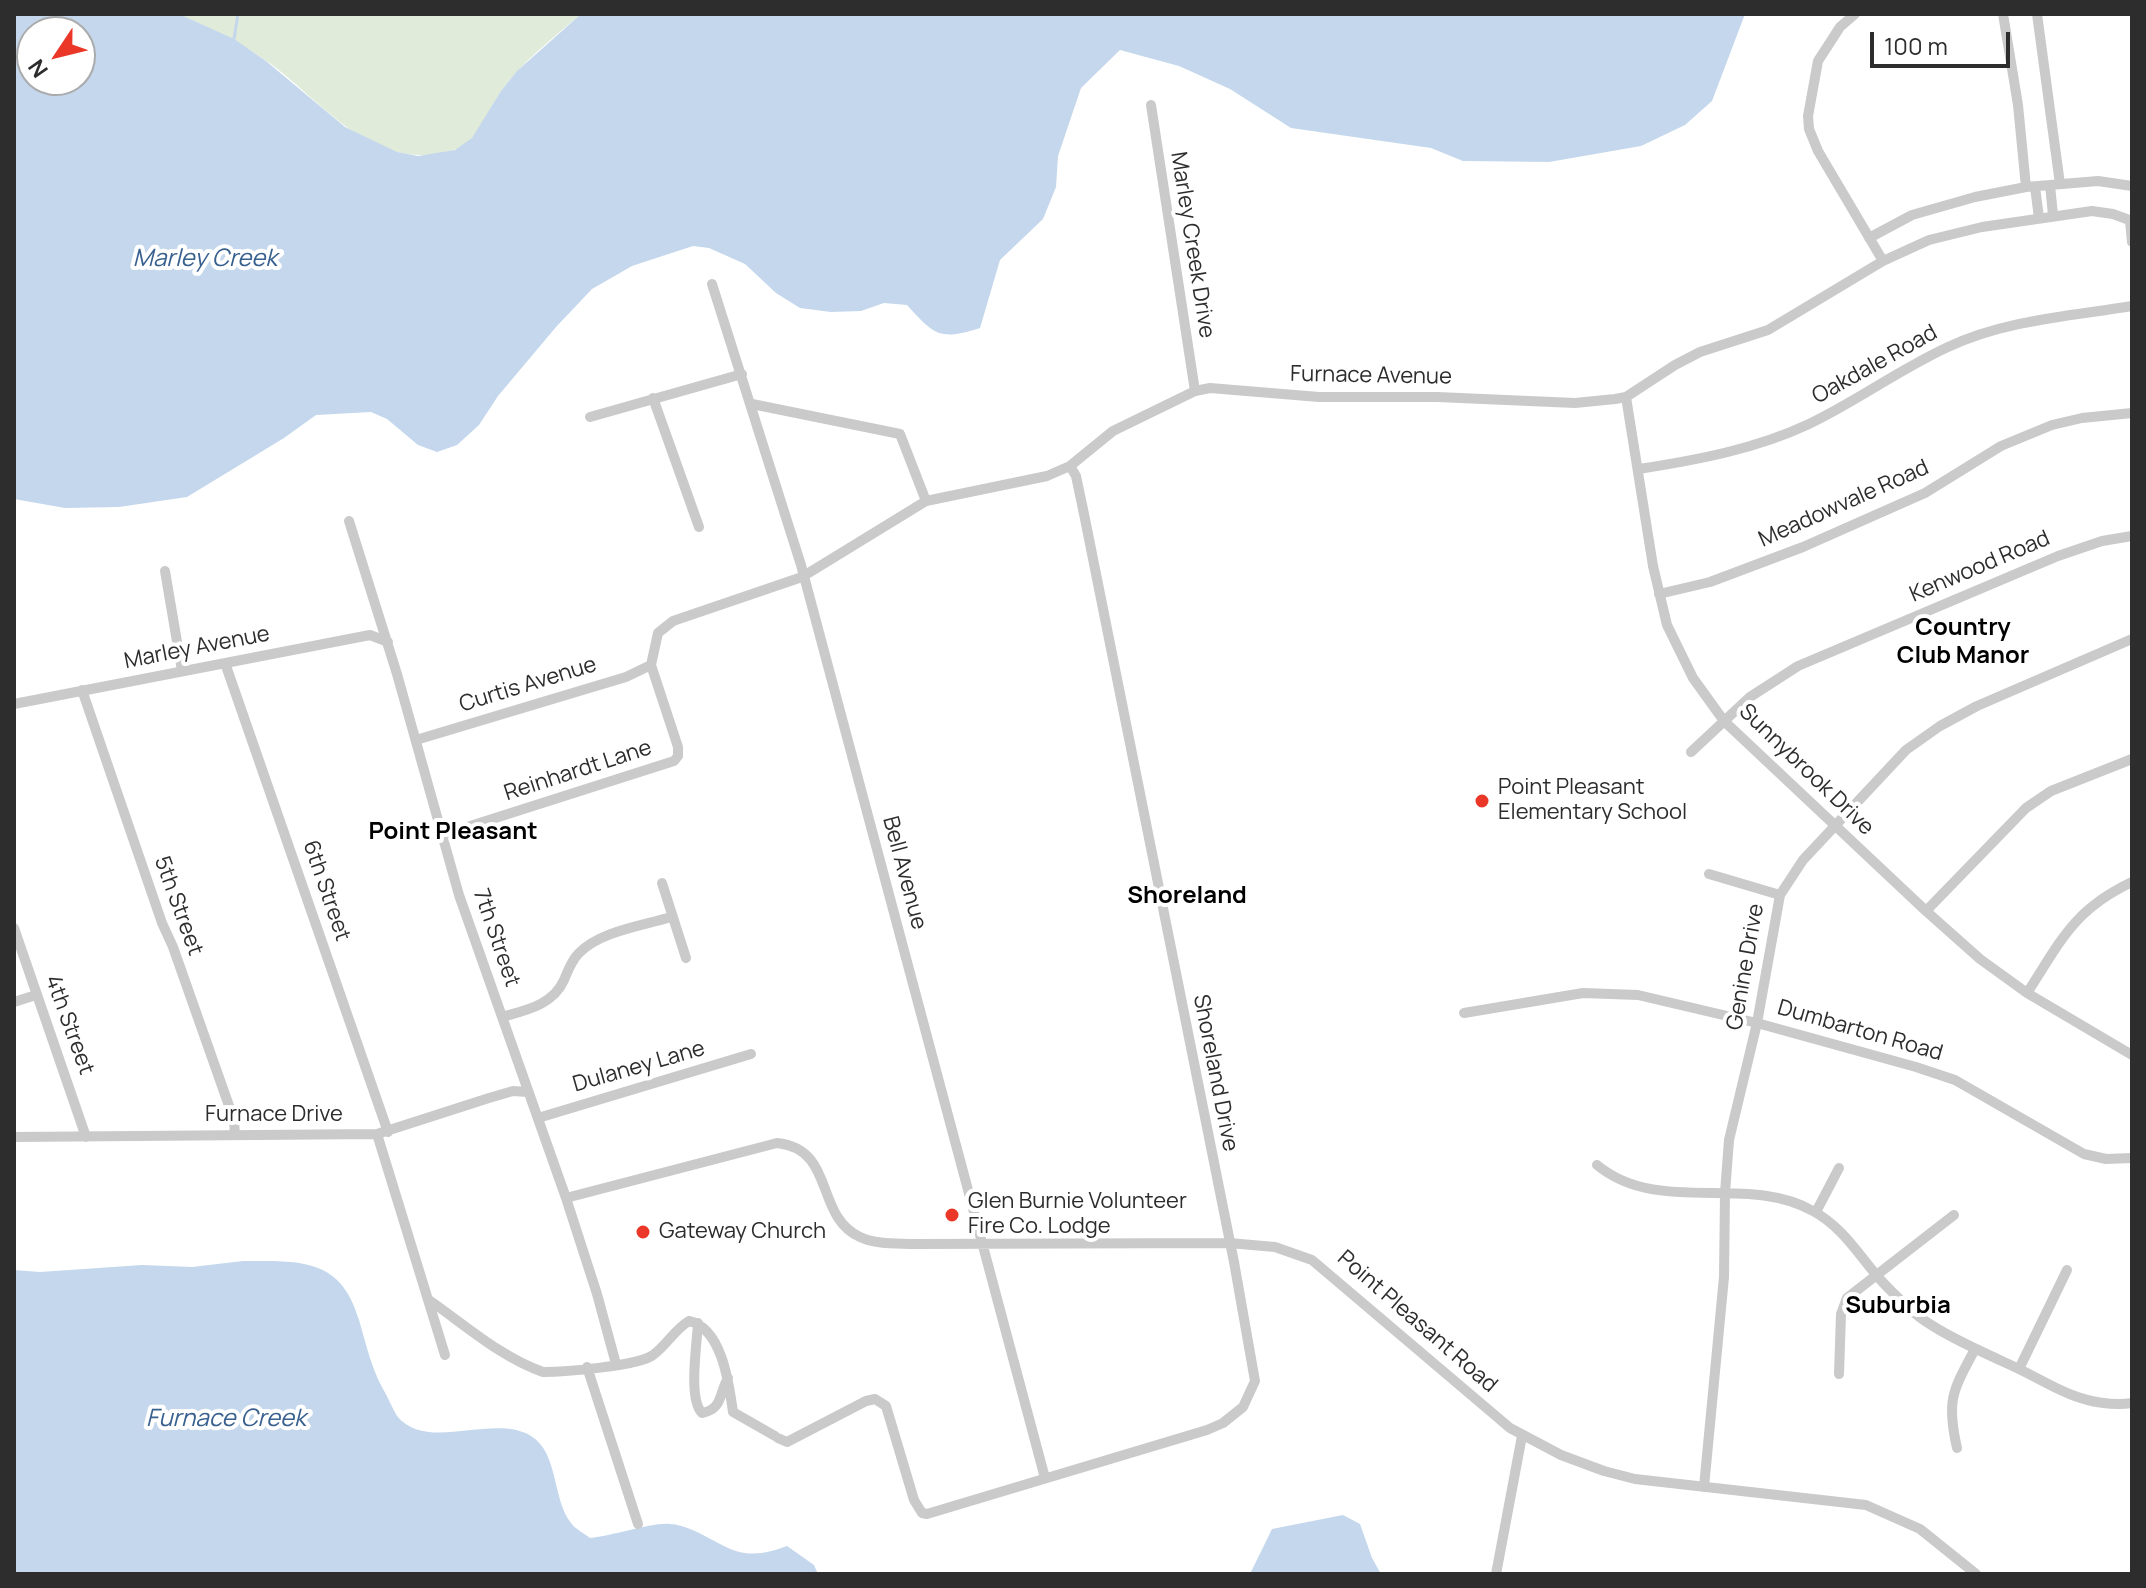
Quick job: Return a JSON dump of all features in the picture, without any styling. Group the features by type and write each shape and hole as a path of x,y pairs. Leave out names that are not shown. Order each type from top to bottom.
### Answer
{"street":[{"path":"1855,14 1840,27 1818,61 1808,116 1809,129 1818,151 1883,261"},
{"path":"2003,14 2031,187 2039,218"},
{"path":"2037,14 2055,185 2053,215"},
{"name":"Marley Creek Drive","path":"1151,105 1195,391"},
{"path":"1869,238 1912,215 1941,205 2031,187 2098,181 2132,186"},
{"name":"Furnace Avenue","path":"651,665 658,633 665,626 802,577 926,501 1047,476 1070,466 1113,431 1195,391 1210,388 1319,397 1437,397 1575,403 1626,397 1700,352 1768,330 1883,261 1929,240 2053,215 2092,211 2131,221"},
{"path":"2131,221 2132,242"},
{"name":"Bell Avenue","path":"712,284 752,404 802,577 1045,1478"},
{"name":"Oakdale Road","path":"1639,469 1703,459 1764,442 1849,404 1949,346 1998,329 2132,306"},
{"path":"590,417 742,374"},
{"name":"Sunnybrook Drive","path":"1626,397 1667,625 1705,698 1724,721 1980,959 2027,993 2132,1055"},
{"path":"653,398 699,527"},
{"path":"752,404 900,434 926,501"},
{"name":"Meadowvale Road","path":"1659,594 1710,582 1816,541 1925,493 2001,446 2043,429 2082,418 2132,413"},
{"name":"Shoreland Drive","path":"728,1378 733,1412 787,1442 866,1401 875,1399 886,1406 914,1500 922,1513 927,1514 1207,1430 1223,1423 1243,1407 1255,1381 1084,514 1076,476 1070,466"},
{"name":"7th Street","path":"349,521 388,642 459,895 566,1198 616,1364"},
{"name":"Kenwood Road","path":"1691,752 1750,697 1798,666 2058,556 2102,541 2132,536"},
{"path":"165,571 182,671"},
{"name":"Marley Avenue","path":"14,704 370,635 388,642"},
{"name":"Genine Drive","path":"1704,1487 1724,1277 1729,1140 1757,1023 1780,895 1803,860 1834,824 1906,750 1940,726 1977,706 2132,639"},
{"name":"6th Street","path":"225,663 382,1133 445,1355"},
{"name":"Curtis Avenue","path":"416,740 626,677 651,665"},
{"name":"Reinhardt Lane","path":"442,835 674,761 678,756 678,747 651,665"},
{"name":"5th Street","path":"82,690 234,1120 235,1135"},
{"path":"1926,911 2026,808 2051,791 2132,759"},
{"path":"1709,874 1780,895"},
{"path":"2027,993 2076,919 2102,896 2132,882"},
{"path":"662,883 686,958"},
{"path":"502,1017 545,1003 563,983 578,953 592,943 671,917"},
{"name":"4th Street","path":"14,928 86,1137"},
{"name":"Dumbarton Road","path":"1464,1013 1583,993 1638,995 1757,1023 1955,1080 2084,1154 2106,1159 2132,1158"},
{"path":"14,1002 36,995"},
{"name":"Dulaney Lane","path":"538,1118 751,1054"},
{"name":"Furnace Drive","path":"14,1137 382,1133 513,1091 528,1092"},
{"name":"Point Pleasant Road","path":"566,1198 777,1143 800,1148 816,1165 834,1212 850,1232 873,1241 1229,1243 1275,1247 1322,1266 1522,1436 1604,1471 1635,1479 1853,1502 1876,1508 1920,1529 1976,1574"},
{"path":"1597,1165 1611,1177 1638,1188 1773,1197 1795,1202 1816,1212 1844,1235 1875,1274 1913,1313 1975,1349 2072,1395 2097,1402 2132,1403"},
{"path":"1816,1212 1839,1168"},
{"path":"1839,1374 1841,1314 1847,1298 1954,1215"},
{"path":"2019,1369 2067,1270"},
{"path":"429,1300 529,1367 543,1372 636,1363 653,1356 677,1328 689,1321 698,1323 711,1339 728,1378 721,1402 715,1409 702,1413 696,1408 694,1390 698,1323"},
{"path":"1957,1448 1950,1403 1975,1349"},
{"path":"587,1367 638,1524"},
{"path":"1496,1574 1522,1436"}],"green space":[{"path":"178,14 581,14 520,69 502,90 471,140 454,150 409,154 386,149 364,138 265,60 223,35"}],"water":[{"name":"Marley Creek","path":"18,14 179,14 234,39 266,61 345,127 397,152 418,156 455,150 472,138 517,71 581,14 1745,14 1712,101 1685,125 1641,146 1549,162 1463,161 1431,148 1291,128 1230,89 1179,66 1120,50 1081,88 1058,156 1056,187 1043,219 1000,260 980,328 956,334 939,333 907,305 884,303 861,311 831,312 800,308 776,293 745,264 709,248 693,246 632,266 592,289 498,396 479,425 457,445 437,452 418,445 387,419 371,412 316,415 187,497 119,507 65,508 14,499 14,16"},
{"name":"Furnace Creek","path":"243,1261 300,1263 329,1274 341,1284 351,1299 375,1372 397,1416 410,1427 425,1432 498,1428 531,1436 546,1453 565,1513 573,1525 590,1538 670,1524 690,1529 745,1553 766,1552 787,1546 814,1565 818,1574 14,1574 14,1270 40,1272 142,1265 192,1267"},
{"path":"1343,1515 1360,1524 1381,1574 1250,1574 1272,1529"}],"waterway":[{"path":"234,39 238,14"}],"place":[{"name":"Point Pleasant Elementary School","path":"1482,801"},
{"name":"Glen Burnie Volunteer Fire Co. Lodge","path":"952,1215"},
{"name":"Gateway Church","path":"643,1232"}],"district":[{"name":"Country Club Manor","path":"1963,642"},
{"name":"Point Pleasant","path":"453,832"},
{"name":"Shoreland","path":"1187,896"},
{"name":"Suburbia","path":"1898,1306"}]}
